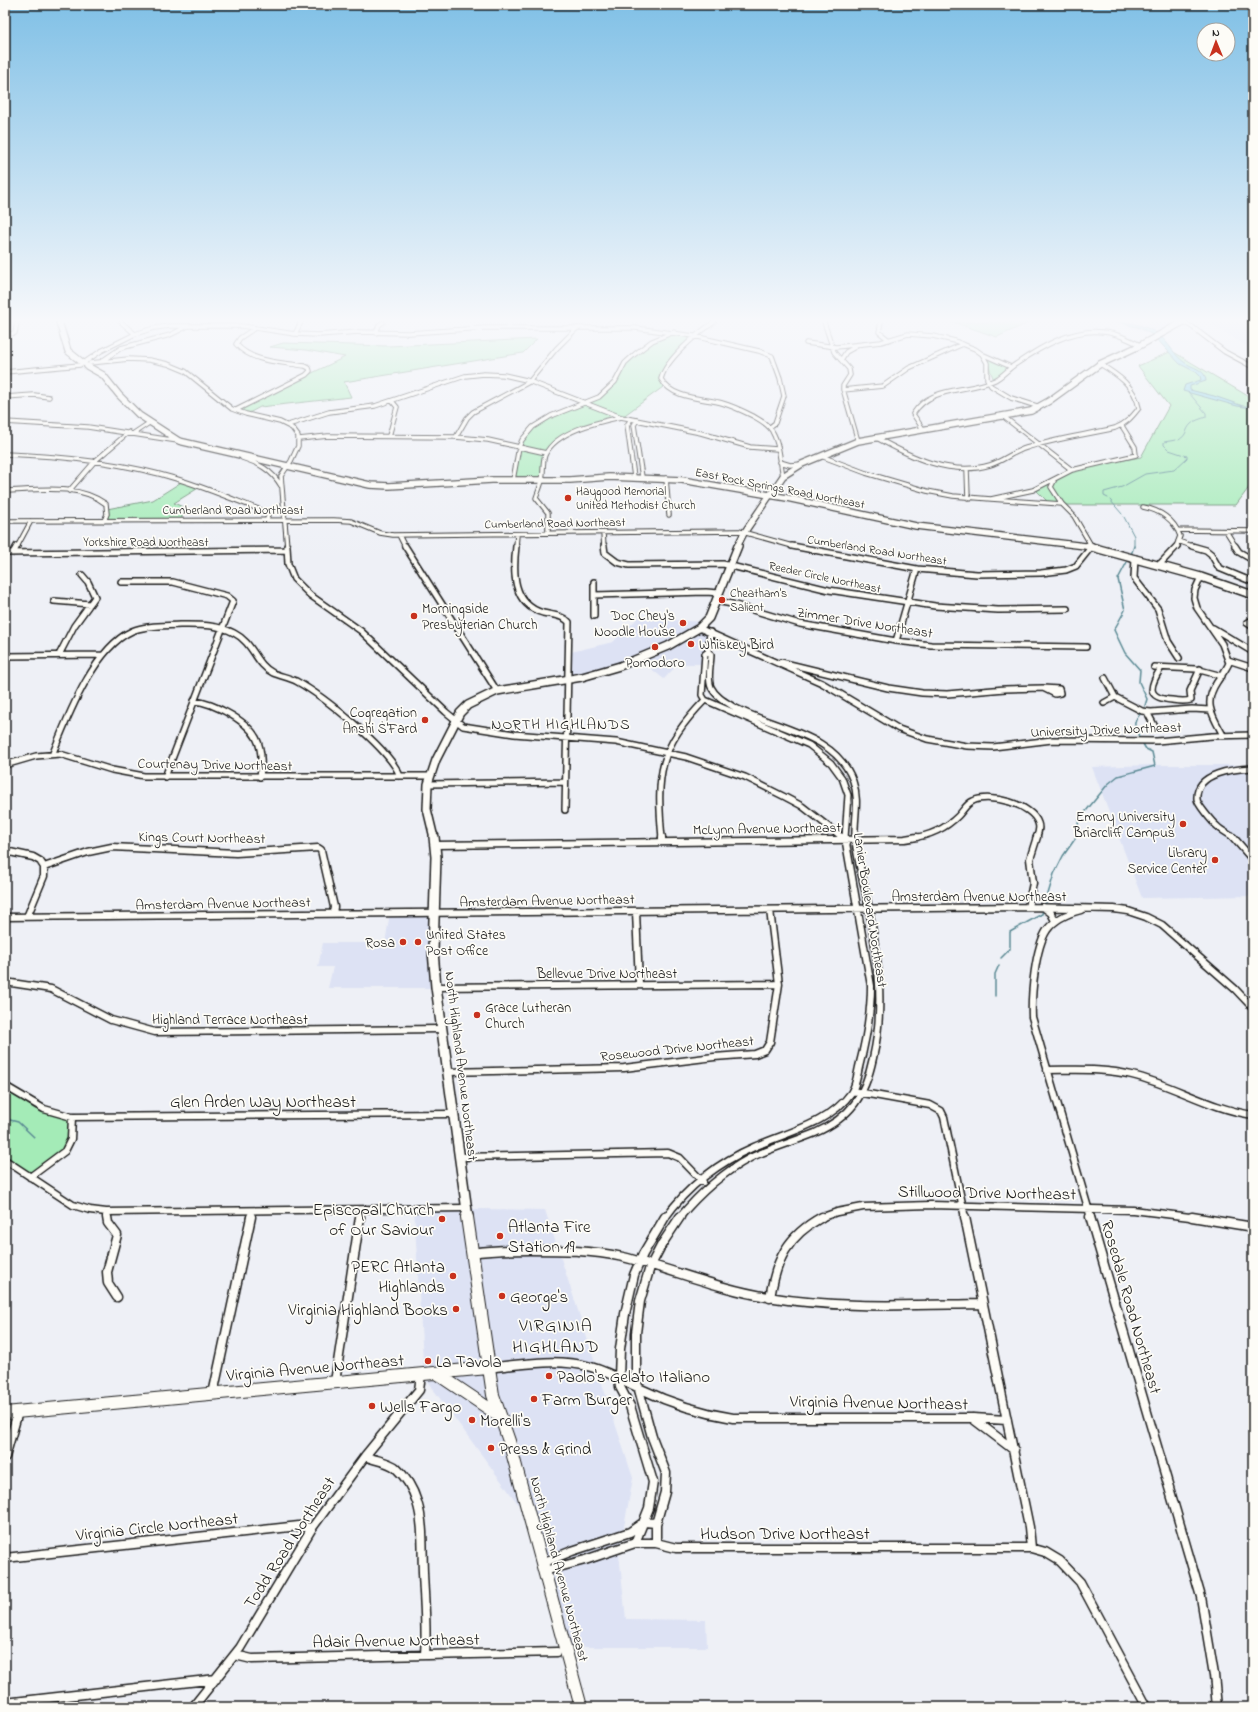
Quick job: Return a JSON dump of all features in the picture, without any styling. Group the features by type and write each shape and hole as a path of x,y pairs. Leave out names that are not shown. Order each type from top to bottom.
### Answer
{"street":[{"name":"East Rock Springs Road Northeast","path":"125,402 163,435 179,441 379,486 477,480 542,480 634,477 666,478 759,493 773,492 916,526 967,533 1044,539 1092,546 1201,577 1253,596"},
{"path":"222,402 236,410 288,425 295,431 299,439 289,464 286,466 282,474 282,487 290,571 301,588 360,631 463,726 494,731 616,742 667,752 725,769 765,786 802,806 845,839"},
{"path":"236,410 252,402"},
{"path":"288,425 322,414 367,408 389,402"},
{"path":"389,436 397,407 393,402"},
{"path":"456,436 467,418 473,412 492,402"},
{"path":"581,402 621,417 701,433 750,447 777,449"},
{"path":"513,480 518,447 527,433 541,422 560,412 589,402"},
{"path":"714,402 730,406 754,417 770,427 774,433 783,476 802,464 858,440 1004,417 1031,411 1048,402"},
{"path":"770,427 776,423 782,402"},
{"path":"847,402 858,440"},
{"path":"923,429 913,414 915,408 924,402"},
{"path":"1025,402 1040,407"},
{"path":"876,437 908,454 936,463 967,469 990,465 1003,460 1014,453 1038,445 1122,426 1139,408 1138,402"},
{"path":"548,533 548,513 536,498 542,480 546,453 558,440 574,430 593,423 621,417"},
{"path":"1004,417 1072,470"},
{"path":"631,419 627,425 634,477"},
{"path":"637,420 634,425 642,477"},
{"path":"5,422 70,426 163,435"},
{"path":"134,433 149,423"},
{"path":"991,499 1033,490 1072,470 1136,455 1135,447 1124,432 1122,426"},
{"path":"1109,430 1124,432"},
{"path":"69,491 95,461 128,432"},
{"path":"299,439 328,436 456,436 488,440 546,453"},
{"path":"631,449 638,448"},
{"path":"225,452 265,468 277,478 282,487"},
{"path":"5,454 62,457 140,469 183,481 266,512 268,514 266,520"},
{"path":"821,456 866,473 941,494 968,498 1062,504"},
{"path":"780,462 790,465 802,464"},
{"path":"967,469 968,498"},
{"name":"North Highland Avenue Northeast","path":"581,1707 509,1441 493,1395 488,1368 436,987 433,951 436,845 427,809 429,780 436,760 456,721 463,709 472,701 497,691 568,679 603,671 638,659 668,646 699,628 709,618 729,566 744,533 783,476"},
{"path":"666,478 669,515"},
{"path":"1055,480 1050,487 1062,504 1074,516 1092,546"},
{"path":"5,491 69,491 89,494 102,500 107,509 104,521"},
{"path":"1143,507 1155,509 1168,516 1178,530 1178,541 1168,556 1159,565"},
{"name":"Cumberland Road Northeast","path":"5,521 344,520 358,523 380,533 399,535 733,531 824,553 917,569 977,574 1055,572 1076,566 1092,546"},
{"path":"12,553 31,521"},
{"path":"1178,530 1253,531"},
{"path":"1226,531 1239,552 1253,560"},
{"name":"Reeder Circle Northeast","path":"603,533 605,553 612,560 622,564 636,566 723,564 822,589 907,603 998,610 1067,609"},
{"path":"517,534 514,572 520,597 526,604 534,609 565,618 569,622 565,810"},
{"path":"399,535 497,691"},
{"path":"1178,541 1206,550 1211,554 1219,568 1253,582"},
{"name":"Yorkshire Road Northeast","path":"5,553 287,550"},
{"path":"1135,558 1134,578 1158,609 1168,641 1179,658"},
{"path":"896,641 917,569"},
{"path":"59,655 74,626 95,597 88,582 82,575"},
{"path":"1201,577 1195,590 1194,598 1197,608 1222,644 1228,660 1227,668 1210,692 1208,701 1210,710 1223,735"},
{"path":"121,582 168,581 227,596 232,599 233,603 165,777"},
{"path":"594,582 594,616"},
{"path":"594,595 706,592 719,593"},
{"path":"54,601 90,604"},
{"name":"Zimmer Drive Northeast","path":"716,601 732,604 800,624 896,641 931,645 1086,647"},
{"path":"1253,622 1250,621 1247,623 1253,627"},
{"path":"53,753 68,715 103,655 119,639 142,628 180,626 223,628 245,639 261,664 266,668 300,684 368,735 383,749 398,767 400,776"},
{"path":"1211,627 1253,652"},
{"name":"University Drive Northeast","path":"699,628 822,683 904,732 927,740 967,746 993,747 1052,740 1157,741 1223,735 1253,735"},
{"path":"662,842 659,786 661,768 667,752 683,724 706,700 702,695 705,654 708,652 710,632"},
{"path":"703,686 711,686 711,654 708,652"},
{"path":"5,656 103,655"},
{"path":"757,655 878,686 913,692 941,694 1005,689 1043,688"},
{"path":"1228,660 1253,668"},
{"path":"1154,667 1200,669 1222,676"},
{"path":"1161,668 1154,680 1152,688 1153,694 1162,699 1180,702 1187,702 1191,700 1190,691 1200,669"},
{"path":"1105,678 1115,697 1147,712 1192,709 1210,710"},
{"name":"Lanier Boulevard Northeast","path":"711,686 722,704"},
{"path":"1104,703 1115,697"},
{"name":"Lanier Boulevard Northeast","path":"656,1543 656,1523 666,1493 666,1474 653,1439 635,1376 638,1312 642,1292 652,1265 670,1229 707,1186 745,1160 818,1130 844,1116 853,1107 862,1093 867,1080 880,1014 879,971 855,839 858,797 848,770 843,763 820,744 722,704 706,700"},
{"path":"194,701 205,702 231,714 252,729 262,749 263,759 260,777"},
{"path":"1147,712 1154,724"},
{"name":"Lanier Boulevard Northeast","path":"635,1544 650,1509 653,1483 627,1399 619,1385 624,1381 620,1347 625,1310 632,1278 639,1262 654,1233 671,1208 700,1180 728,1160 751,1148 828,1115 852,1091 866,1042 870,1013 870,977 845,839 849,803 848,790 838,772 823,754 800,737"},
{"name":"Courtenay Drive Northeast","path":"5,765 36,756 53,753 66,755 124,774 144,776 400,776 429,780 566,782"},
{"path":"1253,768 1230,770 1212,775 1203,784 1197,798 1200,806 1215,825 1234,838 1253,860"},
{"path":"838,772 848,770"},
{"name":"McLynn Avenue Northeast","path":"436,845 905,839 926,836 946,826 958,817 970,803 979,799 994,799 1018,804 1032,812 1039,826 1030,856 1033,887 1028,907"},
{"path":"846,823 855,824"},
{"name":"Kings Court Northeast","path":"44,867 88,852 112,847 236,853 318,848 321,850 334,907 333,914"},
{"path":"5,851 33,857 40,861 44,867 44,876 27,917"},
{"name":"Amsterdam Avenue Northeast","path":"5,917 1028,907 1089,908 1128,911 1155,921 1184,942 1235,989 1253,1008"},
{"path":"1043,907 1051,913 1056,921"},
{"name":"Rosedale Road Northeast","path":"1089,908 1072,912 1056,921 1046,930 1043,936 1038,958 1032,1017 1201,1597 1214,1675 1217,1707"},
{"name":"Rosewood Drive Northeast","path":"447,1072 624,1068 714,1057 756,1054 765,1050 770,1042 779,984 770,910"},
{"path":"636,911 639,984"},
{"name":"Highland Terrace Northeast","path":"5,982 34,985 51,989 111,1020 156,1032 441,1029"},
{"name":"Bellevue Drive Northeast","path":"436,987 639,984 779,984"},
{"path":"870,1013 880,1014"},
{"path":"1047,1070 1116,1071 1144,1078 1219,1107 1253,1115"},
{"name":"Glen Arden Way Northeast","path":"5,1086 44,1109 72,1116 453,1114"},
{"path":"852,1091 930,1105 941,1111 944,1117 1014,1450 1029,1527 1031,1548 1045,1552 1060,1561 1080,1582 1148,1707"},
{"path":"30,1177 39,1169 56,1160 66,1150 71,1138 72,1116"},
{"path":"459,1157 668,1153 680,1158 707,1186"},
{"path":"5,1160 73,1205 90,1210 106,1212 466,1208"},
{"name":"Stillwood Drive Northeast","path":"770,1298 774,1271 785,1249 802,1230 824,1216 842,1210 863,1206 963,1205 1153,1211 1253,1227"},
{"path":"335,1383 360,1210"},
{"path":"213,1394 252,1211"},
{"path":"106,1212 108,1223 117,1235 107,1274 108,1284 117,1297"},
{"path":"472,1253 490,1250 577,1250 602,1253 652,1265 716,1286 770,1298 839,1304 983,1304"},
{"name":"Virginia Avenue Northeast","path":"5,1413 538,1363 568,1364 602,1369 639,1389 695,1411 733,1418 972,1418 1014,1450"},
{"path":"436,1373 500,1417"},
{"name":"Todd Road Northeast","path":"193,1707 235,1655 312,1528 365,1456 419,1390 420,1375"},
{"path":"5,1457 18,1412"},
{"path":"972,1418 1007,1420"},
{"path":"365,1456 369,1459 386,1462 395,1467 408,1483 417,1502 421,1525 426,1638 424,1655"},
{"path":"543,1567 572,1551 630,1532 644,1522 656,1523"},
{"name":"Virginia Circle Northeast","path":"5,1558 299,1526 312,1528"},
{"name":"Hudson Drive Northeast","path":"543,1567 585,1560 635,1544 656,1543 676,1548 1031,1548"},
{"name":"Adair Avenue Northeast","path":"235,1655 252,1659 557,1652"},
{"path":"5,1703 216,1679"}],"shaded area":[{"path":"638,618 704,622 710,629 708,664 678,664 664,679 640,660 567,678 567,653 613,642"},
{"name":"Emory University Briarcliff Campus","path":"1154,765 1253,765 1253,896 1142,898 1092,767"},
{"path":"390,913 437,913 440,988 328,988 333,967 318,967 323,943 385,943"},
{"path":"414,1208 545,1210 633,1478 619,1554 626,1619 706,1620 707,1647 563,1647 527,1516 424,1377"}],"green space":[{"path":"253,402 306,402 260,407 249,413 236,410"},
{"path":"587,402 643,402 622,417 598,422 559,439 544,454 541,480 513,480 522,438 536,424"},
{"path":"1166,402 1253,402 1253,482 1236,505 1051,505 1036,490 1043,484 1060,478 1068,470 1141,457 1169,406"},
{"path":"183,481 200,487 174,503 185,508 181,520 104,521 107,509 153,500"},
{"path":"5,1089 35,1109 68,1118 70,1134 60,1157 25,1178 5,1159"}],"water":[{"path":"1222,402 1231,402 1243,406 1253,406 1253,408"}],"waterway":[{"path":"1179,440 1184,436 1189,426 1206,417 1206,413 1197,402"},
{"path":"1108,498 1104,496 1104,492 1122,487 1145,474 1174,470 1187,458 1187,456 1169,450 1164,445 1164,442 1176,440"},
{"path":"1110,500 1122,514"},
{"path":"1124,517 1134,536 1134,546"},
{"path":"1131,555 1134,546"},
{"path":"1128,560 1118,579 1125,610 1114,630 1125,653 1140,670 1139,682 1147,699 1144,709"},
{"path":"1140,739 1135,728 1135,723 1141,713"},
{"path":"1045,904 1054,874 1063,856 1075,839 1079,820 1090,806 1108,784 1118,776 1155,766 1152,752 1146,749 1143,744"},
{"path":"1001,958 1010,949 1010,932 1042,914 1043,910"},
{"path":"995,996 995,974 999,965"},
{"path":"5,1114 10,1120 18,1122 34,1137"}],"place":[{"name":"Haygood Memorial United Methodist Church","path":"568,498"},
{"name":"Cheatham's Salient","path":"722,600"},
{"name":"Morningside Presbyterian Church","path":"414,616"},
{"name":"Doc Chey's Noodle House","path":"683,623"},
{"name":"Whiskey Bird","path":"691,644"},
{"name":"Pomodoro","path":"655,647"},
{"name":"Cogregation Anshi S'Fard","path":"425,720"},
{"name":"Emory University Briarcliff Campus","path":"1183,824"},
{"name":"Library Service Center","path":"1215,860"},
{"name":"Rosa","path":"403,942"},
{"name":"United States Post Office","path":"418,942"},
{"name":"Grace Lutheran Church","path":"477,1015"},
{"name":"Episcopal Church of Our Saviour","path":"442,1219"},
{"name":"Atlanta Fire Station 19","path":"500,1236"},
{"name":"PERC Atlanta Highlands","path":"453,1276"},
{"name":"George's","path":"502,1296"},
{"name":"Virginia Highland Books","path":"456,1309"},
{"name":"La Tavola","path":"428,1361"},
{"name":"Paolo's Gelato Italiano","path":"549,1376"},
{"name":"Farm Burger","path":"534,1399"},
{"name":"Wells Fargo","path":"372,1406"},
{"name":"Morelli's","path":"472,1420"},
{"name":"Press & Grind","path":"491,1448"}],"district":[{"name":"NORTH HIGHLANDS","path":"561,724"},
{"name":"VIRGINIA HIGHLAND","path":"556,1335"}]}
